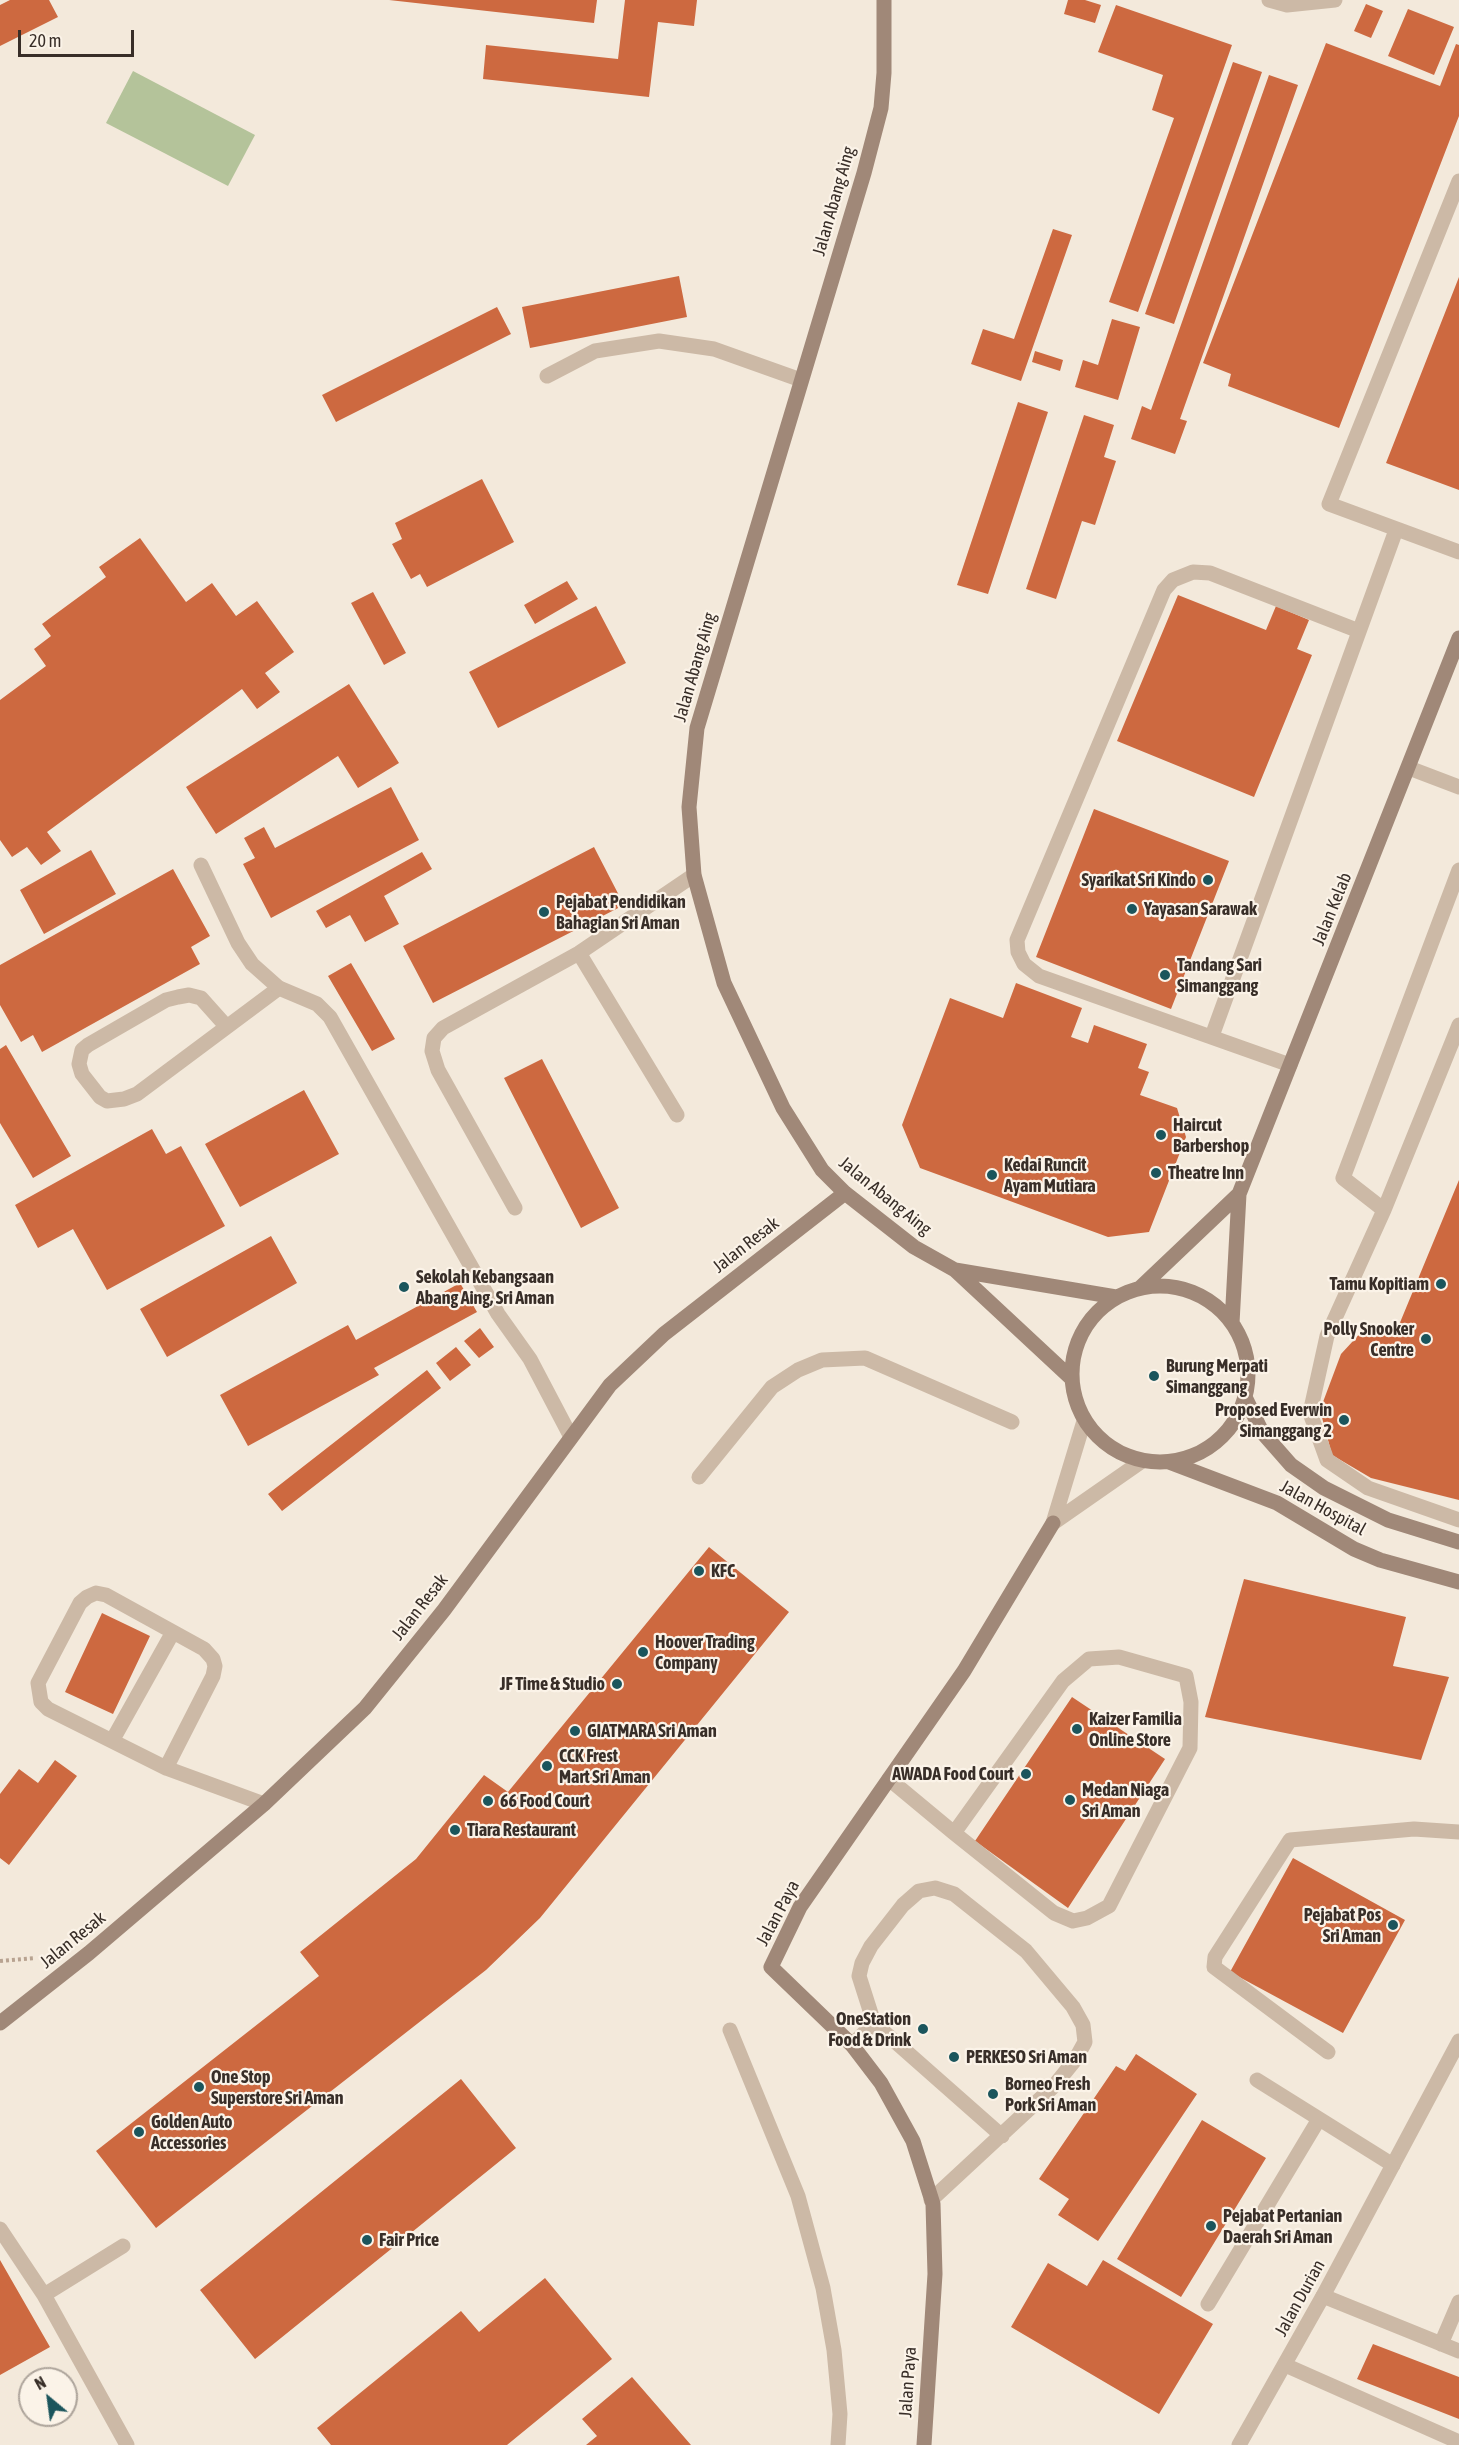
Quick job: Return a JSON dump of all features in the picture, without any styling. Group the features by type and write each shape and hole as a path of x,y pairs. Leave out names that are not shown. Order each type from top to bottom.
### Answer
{"street":[{"name":"Jalan Abang Aing","path":"884,0 884,73 881,108 697,728 689,807 694,874 724,983 783,1108 822,1170 845,1193 914,1247 955,1270"},
{"path":"1269,0 1287,4 1335,0"},
{"path":"1459,180 1329,504 1459,552"},
{"path":"547,376 595,351 659,341 714,349 801,380"},
{"path":"1212,1036 1396,530"},
{"path":"1290,1065 1039,976 1024,964 1018,951 1017,940 1164,590 1173,580 1192,572 1210,573 1359,631"},
{"name":"Jalan Kelab","path":"1232,1323 1239,1194 1459,638"},
{"path":"1409,768 1459,787"},
{"path":"201,865 238,944 252,964 279,988 317,1004 330,1017 498,1314 530,1359 571,1437"},
{"path":"1384,1210 1343,1178 1459,870"},
{"path":"515,1208 438,1070 432,1051 434,1038 443,1028 579,953 694,874"},
{"path":"579,953 676,1115"},
{"path":"226,1026 201,998 189,995 166,1000 88,1045 82,1050 79,1064 82,1074 100,1097 107,1101 124,1099 137,1094 279,988"},
{"path":"1459,1025 1384,1210 1327,1336 1310,1413 1327,1460 1368,1488 1459,1520"},
{"name":"Jalan Resak","path":"0,2024 89,1953 264,1804 365,1708 444,1610 610,1385 664,1334 845,1193"},
{"name":"Jalan Kelab","path":"1140,1288 1239,1194"},
{"path":"955,1270 1116,1297"},
{"path":"955,1270 1071,1378"},
{"path":"1166,1286 1191,1292 1214,1304 1232,1323 1244,1346 1248,1371 1245,1397 1234,1421 1217,1441 1194,1455 1169,1462 1142,1461 1119,1453 1099,1440 1084,1421 1074,1401 1071,1378 1074,1354 1082,1332 1097,1312 1116,1297 1140,1288 1166,1286"},
{"path":"699,1477 772,1387 798,1370 822,1359 866,1358 1012,1422"},
{"name":"Jalan Hospital","path":"1245,1397 1262,1432 1291,1465 1324,1488 1388,1520 1459,1542"},
{"path":"1053,1523 1084,1421"},
{"path":"1053,1523 1142,1461"},
{"name":"Jalan Hospital","path":"1169,1462 1277,1503 1354,1549 1380,1560 1459,1582"},
{"name":"Jalan Paya","path":"924,2445 935,2274 931,2200 913,2141 881,2084 852,2045 771,1968 800,1907 964,1671 1053,1523"},
{"path":"166,1768 215,1666 204,1649 106,1595 96,1593 80,1603 38,1683 38,1694 48,1709 166,1768 264,1804"},
{"path":"112,1741 173,1632"},
{"path":"889,1779 954,1833 1054,1913 1073,1921 1109,1906 1190,1748 1191,1702 1186,1676 1119,1657 1089,1659 1063,1681 954,1833"},
{"path":"1328,2052 1214,1967 1215,1957 1290,1840 1414,1829 1459,1832"},
{"path":"931,2200 1002,2136 1054,2086 1075,2060 1085,2042 1083,2025 1074,2007 1026,1951 954,1894 935,1888 919,1891 903,1905 871,1946 862,1963 860,1976 874,2023 1002,2136"},
{"path":"852,2045 874,2023"},
{"path":"730,2030 798,2196 823,2288 834,2350 840,2414 838,2445"},
{"name":"Jalan Durian","path":"1239,2445 1323,2296 1459,2041"},
{"path":"1257,2080 1393,2165"},
{"path":"1208,2304 1319,2119"},
{"path":"0,2229 44,2295 127,2445"},
{"path":"44,2295 123,2246"},
{"path":"1323,2296 1459,2351"},
{"path":"1441,2344 1459,2302"},
{"path":"1285,2365 1459,2442"}],"green space":[{"path":"133,71 255,135 228,186 106,123"}],"building":[{"path":"10,0 49,0 58,17 0,46 0,5"},
{"path":"389,0 597,0 594,23"},
{"path":"625,0 697,0 694,26 658,22 649,97 483,79 486,45 618,59"},
{"path":"1068,0 1085,0 1101,5 1095,23 1064,14"},
{"path":"1366,4 1383,11 1371,38 1354,31"},
{"path":"1116,5 1232,45 1138,312 1109,302 1174,118 1152,110 1163,75 1098,52"},
{"path":"1408,9 1454,27 1434,75 1388,56"},
{"path":"1326,43 1440,86 1456,44 1459,45 1459,116 1339,428 1228,386 1231,374 1203,363"},
{"path":"1233,62 1262,72 1174,324 1145,314"},
{"path":"1269,75 1298,85 1180,419 1187,421 1175,454 1131,439 1142,406 1151,410"},
{"path":"1053,229 1072,235 1021,381 971,364 983,329 1014,339"},
{"path":"679,276 687,317 530,348 522,307"},
{"path":"1459,277 1459,490 1386,463"},
{"path":"497,307 511,334 336,422 322,395"},
{"path":"1112,319 1140,327 1118,400 1075,387 1083,360 1098,365"},
{"path":"1035,351 1063,360 1060,371 1032,362"},
{"path":"1018,402 1048,412 988,594 957,585"},
{"path":"1084,415 1114,425 1104,457 1116,461 1095,525 1082,521 1056,599 1026,589"},
{"path":"482,479 514,542 427,587 420,574 411,579 392,544 402,539 395,523"},
{"path":"140,538 186,602 212,583 236,616 257,601 294,652 265,673 280,692 257,709 242,689 47,832 61,851 41,865 27,847 12,857 0,840 0,700 46,666 34,649 51,636 42,624 106,577 99,567"},
{"path":"567,581 578,599 535,624 524,605"},
{"path":"373,592 406,653 384,665 351,603"},
{"path":"1178,595 1266,630 1276,606 1309,620 1297,649 1312,655 1254,797 1117,741"},
{"path":"596,606 626,663 498,728 469,672"},
{"path":"349,684 399,763 358,788 338,756 216,834 186,787"},
{"path":"391,787 419,840 271,918 243,864 255,858 244,838 264,827 275,848"},
{"name":"Yayasan Sarawak","path":"1094,809 1229,861 1171,1009 1036,957"},
{"path":"594,847 624,905 433,1003 403,946"},
{"path":"91,850 116,894 44,934 20,890"},
{"path":"422,852 432,869 384,896 399,924 365,942 350,915 326,928 316,911"},
{"path":"173,869 210,936 191,947 200,964 42,1052 33,1035 21,1042 0,1005 0,965"},
{"path":"351,963 395,1039 372,1051 328,976"},
{"path":"1016,983 1082,1008 1071,1037 1088,1043 1094,1025 1147,1044 1138,1068 1149,1072 1140,1095 1177,1108 1186,1137 1149,1232 1108,1237 920,1168 902,1125 950,998 1003,1018"},
{"path":"6,1045 71,1156 33,1178 0,1123 0,1049"},
{"path":"542,1059 619,1208 581,1228 504,1078"},
{"path":"304,1090 339,1154 240,1207 205,1144"},
{"path":"152,1129 166,1154 181,1146 225,1226 107,1290 73,1229 38,1248 15,1205"},
{"path":"1459,1180 1459,1500 1371,1478 1332,1455 1320,1410 1341,1354 1365,1328 1394,1337"},
{"path":"271,1236 297,1283 167,1357 140,1309"},
{"path":"460,1283 477,1312 374,1368 379,1375 248,1446 220,1395 348,1325 356,1340"},
{"path":"480,1328 494,1347 479,1358 464,1341"},
{"path":"456,1347 471,1365 450,1381 436,1363"},
{"path":"427,1370 441,1388 282,1511 268,1494"},
{"path":"709,1547 789,1612 540,1918 486,1970 156,2228 96,2151 319,1976 300,1952 416,1859 484,1775 508,1792"},
{"path":"1244,1579 1406,1617 1393,1666 1449,1677 1421,1760 1205,1717"},
{"path":"102,1613 150,1636 113,1714 65,1692"},
{"name":"Medan Niaga Sri Aman","path":"1072,1697 1165,1759 1068,1908 975,1841"},
{"path":"55,1760 77,1776 9,1865 0,1858 0,1794 19,1769 38,1783"},
{"path":"1293,1858 1405,1920 1343,2033 1230,1972"},
{"path":"1136,2054 1197,2094 1098,2241 1058,2215 1069,2199 1039,2179 1116,2066 1125,2071"},
{"path":"461,2079 516,2148 255,2359 200,2290"},
{"path":"1202,2120 1266,2158 1181,2297 1117,2259"},
{"path":"0,2260 50,2347 0,2375"},
{"path":"1103,2260 1213,2324 1159,2414 1011,2327 1048,2263 1087,2286"},
{"path":"545,2278 612,2359 507,2445 331,2445 317,2428 461,2311 479,2332"},
{"path":"1373,2344 1459,2377 1459,2419 1357,2379"},
{"path":"632,2377 691,2445 586,2445 597,2436 582,2419"}],"place":[{"name":"Syarikat Sri Kindo","path":"1208,880"},
{"name":"Yayasan Sarawak","path":"1132,909"},
{"name":"Pejabat Pendidikan Bahagian Sri Aman","path":"544,912"},
{"name":"Tandang Sari Simanggang","path":"1165,975"},
{"name":"Haircut Barbershop","path":"1161,1135"},
{"name":"Theatre Inn","path":"1156,1173"},
{"name":"Kedai Runcit Ayam Mutiara","path":"992,1175"},
{"name":"Tamu Kopitiam","path":"1441,1284"},
{"name":"Sekolah Kebangsaan Abang Aing, Sri Aman","path":"404,1287"},
{"name":"Polly Snooker Centre","path":"1426,1339"},
{"name":"Burung Merpati Simanggang","path":"1154,1376"},
{"name":"Proposed Everwin Simanggang 2","path":"1344,1420"},
{"name":"KFC","path":"699,1571"},
{"name":"Hoover Trading Company","path":"643,1652"},
{"name":"JF Time & Studio","path":"617,1684"},
{"name":"Kaizer Familia Online Store","path":"1077,1729"},
{"name":"GIATMARA Sri Aman","path":"575,1731"},
{"name":"CCK Frest Mart Sri Aman","path":"547,1766"},
{"name":"AWADA Food Court","path":"1026,1774"},
{"name":"Medan Niaga Sri Aman","path":"1070,1800"},
{"name":"66 Food Court","path":"488,1801"},
{"name":"Tiara Restaurant","path":"455,1830"},
{"name":"Pejabat Pos Sri Aman","path":"1393,1925"},
{"name":"OneStation Food & Drink","path":"923,2029"},
{"name":"PERKESO Sri Aman","path":"954,2057"},
{"name":"One Stop Superstore Sri Aman","path":"199,2087"},
{"name":"Borneo Fresh Pork Sri Aman","path":"993,2094"},
{"name":"Golden Auto Accessories","path":"139,2132"},
{"name":"Pejabat Pertanian Daerah Sri Aman","path":"1211,2226"},
{"name":"Fair Price","path":"367,2240"}]}
